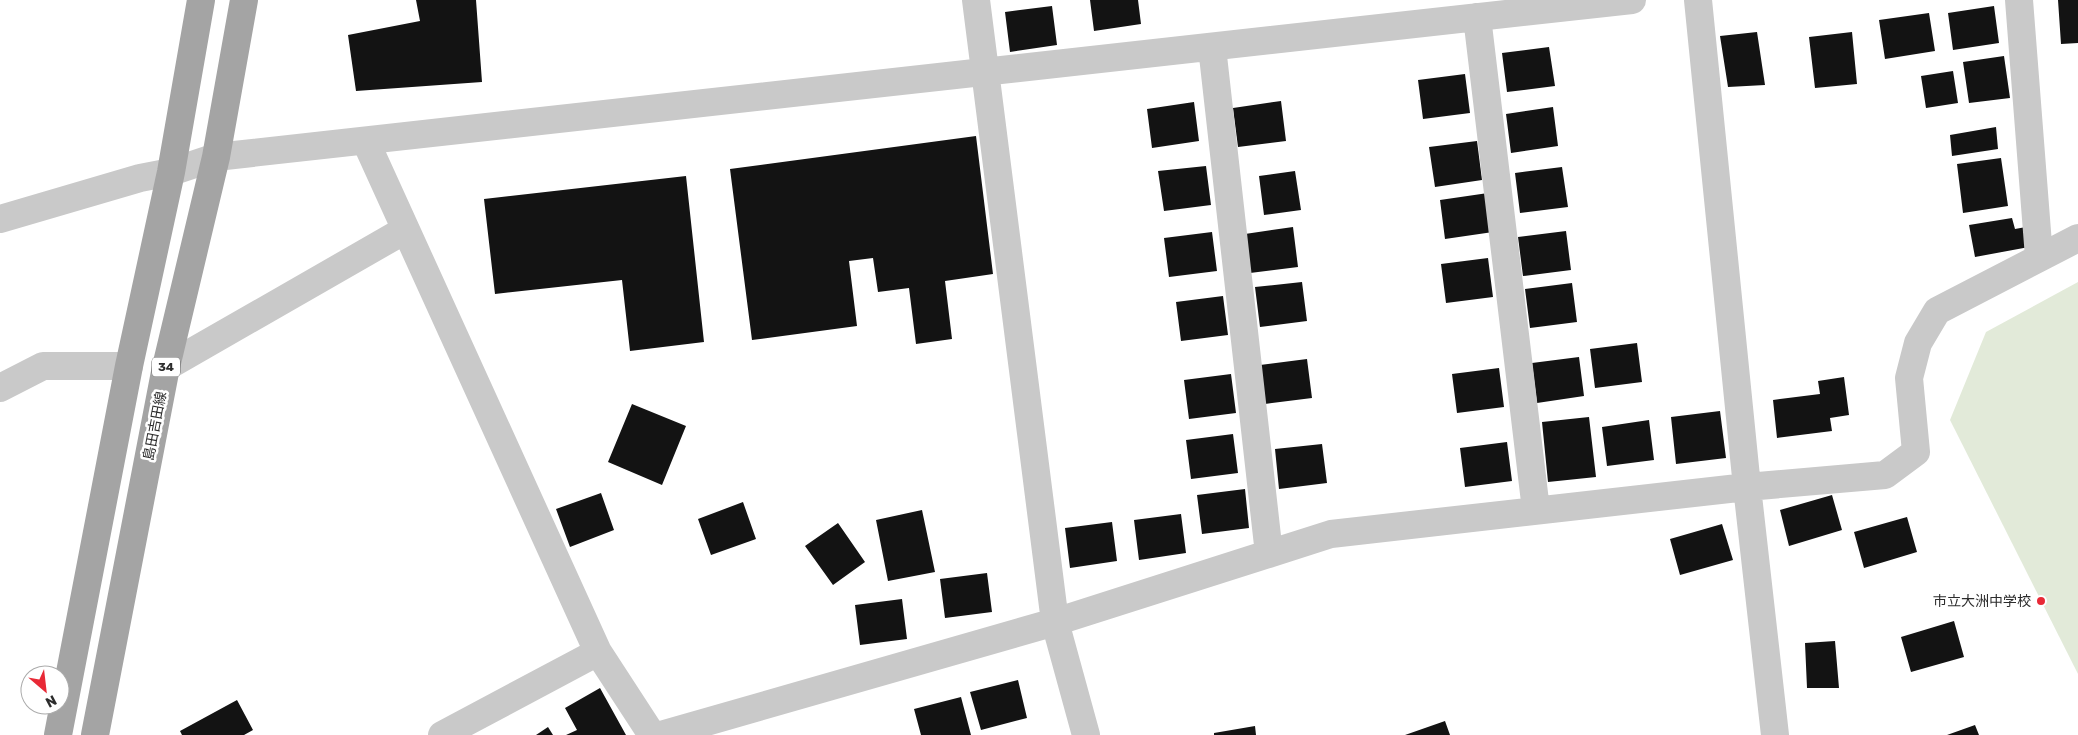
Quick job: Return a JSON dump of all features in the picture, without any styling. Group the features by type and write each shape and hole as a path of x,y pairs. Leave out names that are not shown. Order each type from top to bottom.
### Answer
{"main road":[{"path":"58,735 129,366 171,172 201,0"},
{"name":"島田吉田線","path":"94,735 166,367 216,157 244,0"}],"street":[{"path":"976,0 1055,622 1086,735"},
{"path":"0,219 140,178 171,172 216,157 366,142 1632,0"},
{"path":"1698,0 1747,486 1775,735"},
{"path":"2019,0 2039,257"},
{"path":"1477,17 1536,510"},
{"path":"1212,47 1269,554"},
{"path":"366,142 598,652 652,735"},
{"path":"166,367 405,230"},
{"path":"661,735 1055,622 1331,534 1747,486 1885,475 1916,452 1909,378 1918,343 1937,311 2078,238"},
{"path":"0,388 43,366 129,366"},
{"path":"442,735 598,652"}],"green space":[{"name":"市立大洲中学校","path":"2078,282 2078,674 1950,420 1986,332"}],"building":[{"path":"416,0 476,0 482,82 356,91 348,35 420,21"},
{"path":"1090,0 1138,0 1141,24 1094,31"},
{"path":"2058,0 2078,0 2078,43 2061,44"},
{"path":"1052,6 1057,45 1010,52 1005,12"},
{"path":"1994,6 1999,43 1953,50 1948,13"},
{"path":"1929,13 1935,51 1885,59 1879,20"},
{"path":"1757,32 1765,85 1728,87 1720,36"},
{"path":"1852,32 1857,84 1815,88 1809,37"},
{"path":"1549,47 1555,86 1507,92 1502,53"},
{"path":"2004,56 2010,98 1969,103 1963,62"},
{"path":"1953,71 1958,103 1926,108 1921,76"},
{"path":"1465,74 1470,113 1423,119 1418,80"},
{"path":"1281,101 1286,141 1238,147 1233,108"},
{"path":"1194,102 1199,141 1152,148 1147,109"},
{"path":"1553,107 1558,146 1511,153 1506,114"},
{"path":"1996,127 1998,149 1952,156 1950,135"},
{"path":"976,136 993,274 945,281 952,339 916,344 909,288 878,292 873,258 849,261 857,326 752,340 730,169"},
{"path":"1477,141 1482,180 1435,187 1429,147"},
{"path":"2001,158 2008,206 1963,213 1957,164"},
{"path":"1206,166 1211,205 1164,211 1158,171"},
{"path":"1562,167 1568,207 1520,213 1515,173"},
{"path":"1295,171 1301,210 1264,215 1259,176"},
{"path":"686,176 704,342 630,351 622,280 495,294 484,199"},
{"path":"1488,193 1493,232 1445,239 1440,200"},
{"path":"2012,218 2015,229 2026,227 2029,247 1975,257 1969,225"},
{"path":"1293,227 1298,267 1250,273 1245,234"},
{"path":"1566,231 1571,270 1523,276 1518,237"},
{"path":"1212,232 1217,271 1169,277 1164,238"},
{"path":"1488,258 1493,297 1446,303 1441,264"},
{"path":"1302,282 1307,321 1260,327 1255,287"},
{"path":"1572,283 1577,322 1530,328 1525,289"},
{"path":"1223,296 1228,335 1181,341 1176,302"},
{"path":"1637,343 1642,382 1595,388 1590,349"},
{"path":"1579,357 1584,396 1537,403 1532,363"},
{"path":"1307,359 1312,398 1265,404 1260,365"},
{"path":"1499,368 1504,407 1457,413 1452,374"},
{"path":"1231,374 1236,413 1189,419 1184,380"},
{"path":"1844,377 1849,415 1830,418 1832,431 1777,438 1773,400 1820,394 1818,381"},
{"path":"632,404 686,426 662,485 608,462"},
{"path":"1720,411 1726,458 1676,464 1671,417"},
{"path":"1589,417 1596,477 1548,482 1542,422"},
{"path":"1649,420 1654,460 1607,466 1602,427"},
{"path":"1233,434 1238,473 1191,479 1186,440"},
{"path":"1507,442 1512,481 1465,487 1460,448"},
{"path":"1322,444 1327,483 1279,489 1275,449"},
{"path":"1245,489 1249,528 1202,534 1197,495"},
{"path":"601,493 614,530 570,547 556,509"},
{"path":"1832,495 1842,530 1789,546 1780,510"},
{"path":"743,502 756,539 711,555 698,519"},
{"path":"922,510 935,572 888,581 876,520"},
{"path":"1181,514 1186,553 1139,560 1134,520"},
{"path":"1907,517 1917,552 1864,568 1854,532"},
{"path":"1112,522 1117,561 1070,568 1065,528"},
{"path":"838,523 865,562 833,585 805,546"},
{"path":"1722,524 1733,560 1680,575 1670,539"},
{"path":"987,573 992,612 945,618 940,579"},
{"path":"902,599 907,639 860,645 855,605"},
{"path":"1954,621 1964,657 1911,672 1901,637"},
{"path":"1835,641 1839,688 1807,688 1805,643"},
{"path":"1018,680 1027,718 981,730 970,692"},
{"path":"600,688 626,735 566,735 577,730 565,708"},
{"path":"961,697 971,735 921,735 914,709"},
{"path":"237,700 253,730 244,735 182,735 180,731"},
{"path":"1445,721 1450,735 1405,735"},
{"path":"1975,725 1979,735 1947,735"},
{"path":"1255,726 1256,735 1214,735 1214,733"},
{"path":"548,727 553,735 536,735"}],"place":[{"name":"市立大洲中学校","path":"2041,601"}]}
